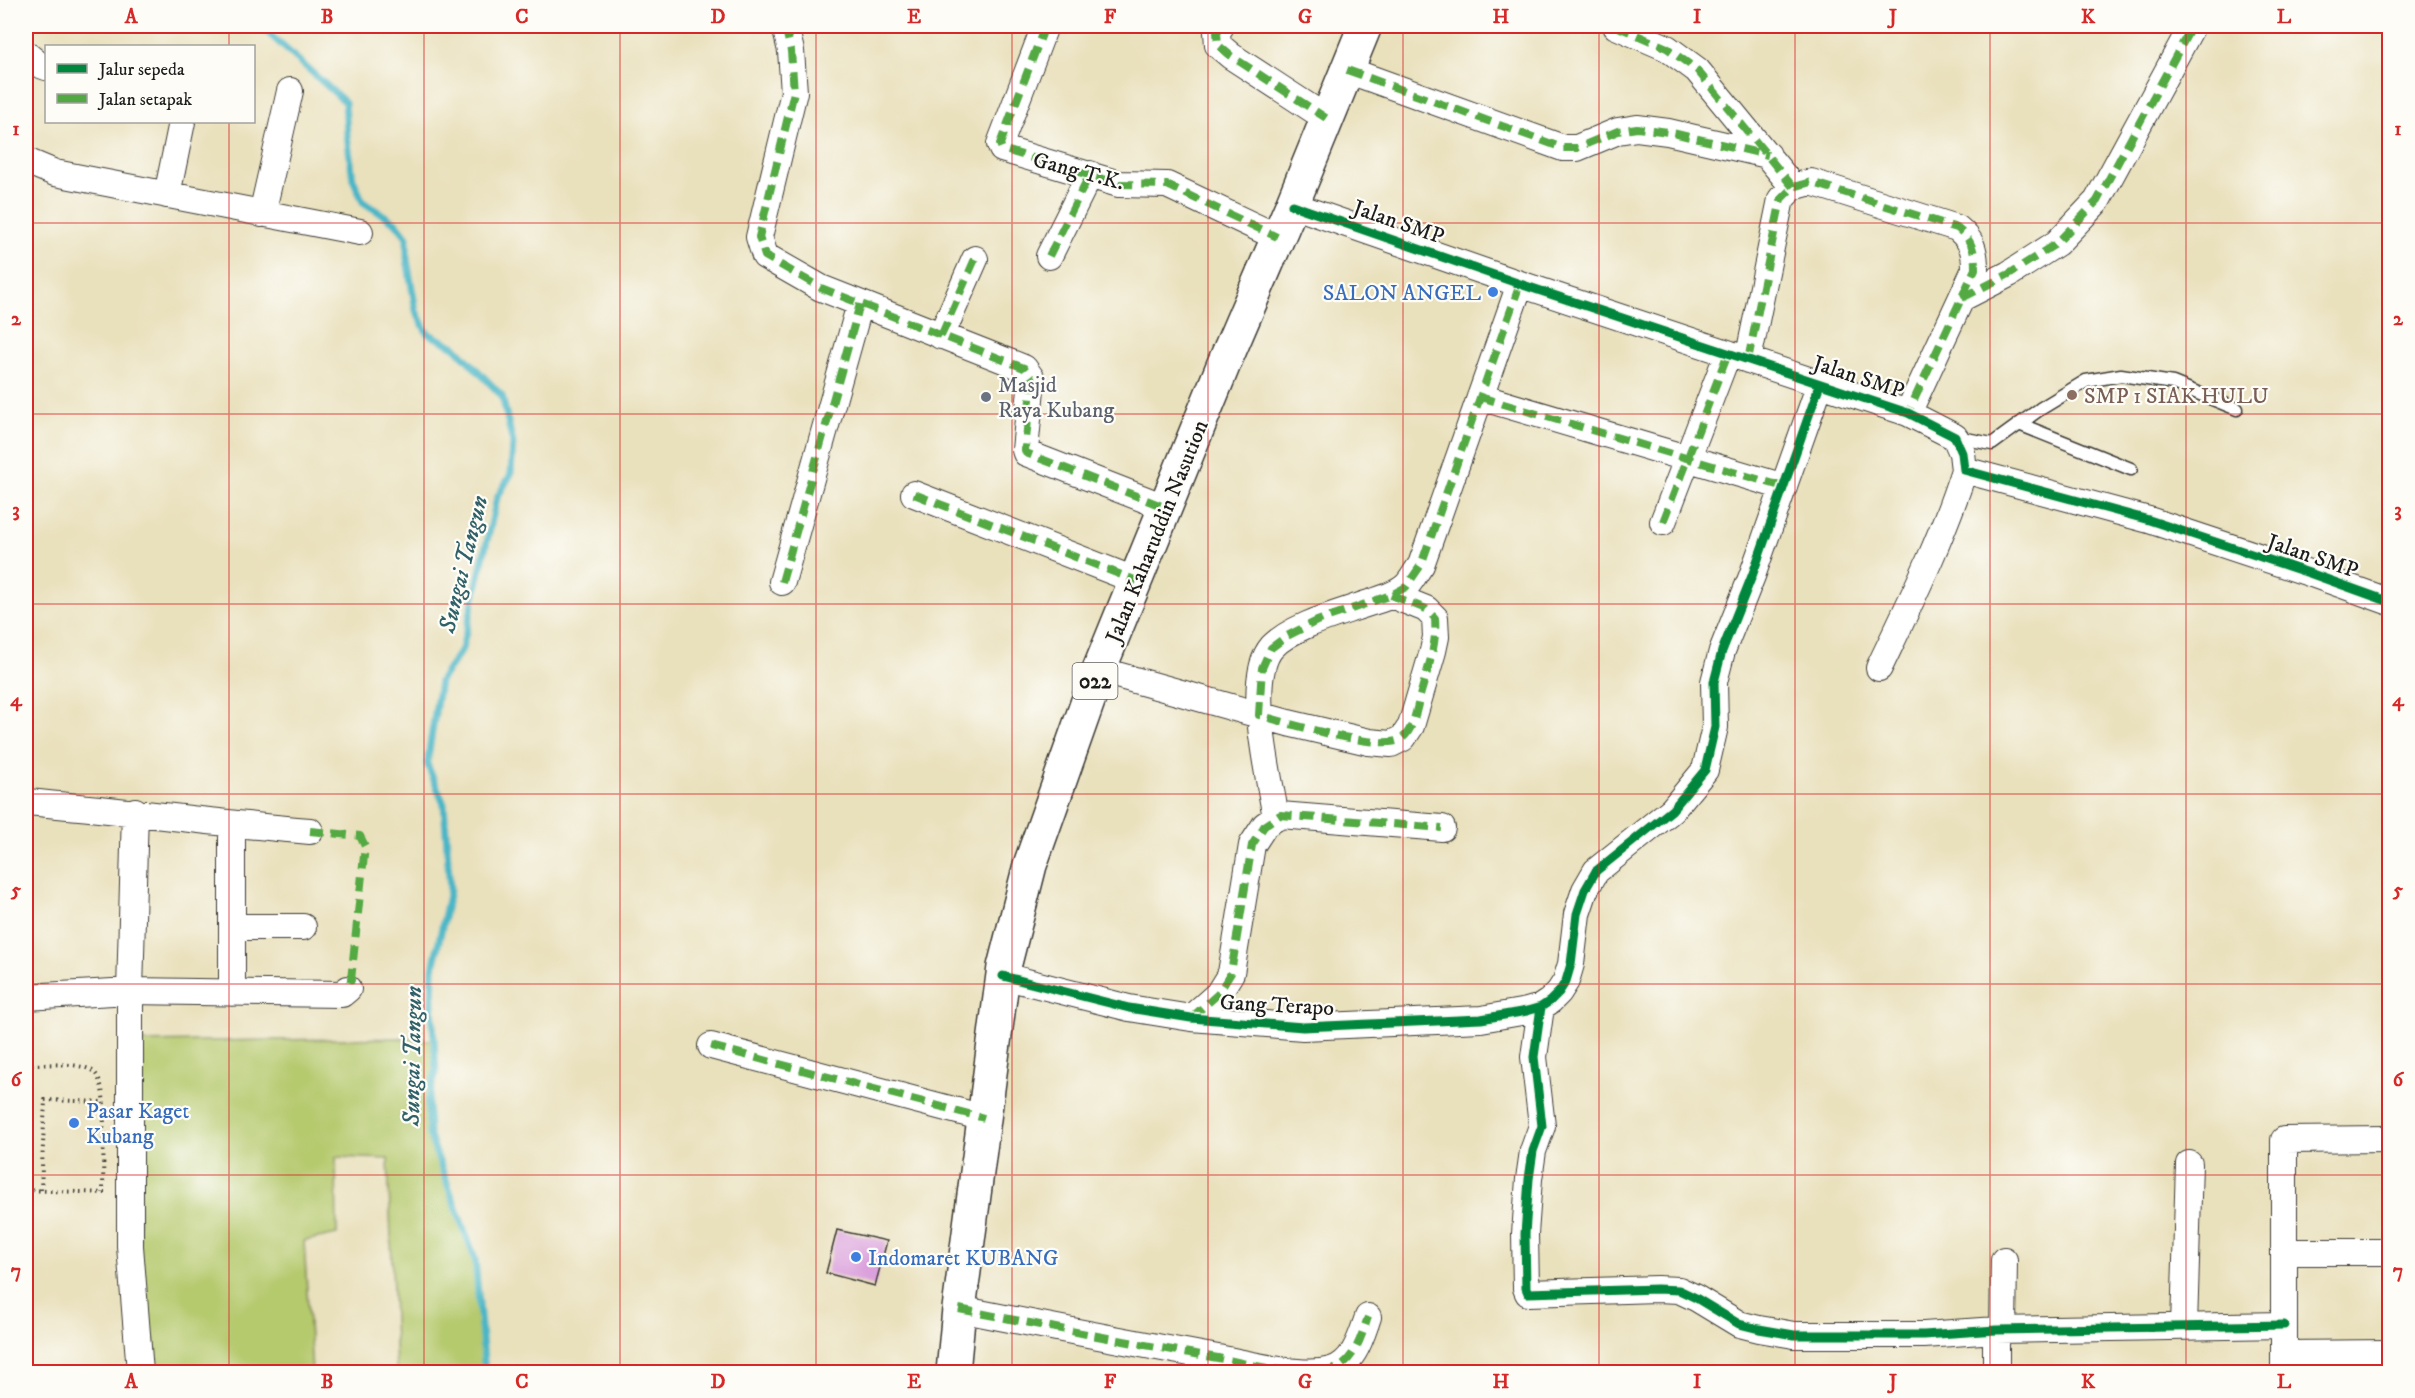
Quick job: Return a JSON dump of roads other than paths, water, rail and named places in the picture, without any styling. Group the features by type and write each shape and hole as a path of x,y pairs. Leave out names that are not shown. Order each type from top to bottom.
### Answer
{"highway":[{"name":"Jalan Kaharuddin Nasution","path":"953,1372 959,1309 1003,976 1030,865 1099,670 1365,26"}],"street":[{"path":"785,26 793,68 794,92 759,237 765,256 821,288 1024,368 1032,379 1026,453 1167,508"},
{"name":"Gang T.K.","path":"1045,26 1002,149 1119,184 1167,185 1277,237"},
{"path":"1221,26 1217,32 1218,45 1231,56 1326,118"},
{"path":"1616,26 1667,48 1697,70 1793,187"},
{"path":"1962,298 2009,274 2057,243 2097,201 2192,26"},
{"path":"26,54 45,67"},
{"path":"1347,70 1563,148 1577,148 1618,131 1637,128 1668,132 1768,155"},
{"path":"262,214 290,91"},
{"path":"167,195 182,123"},
{"path":"26,161 56,173 360,232"},
{"path":"1049,256 1090,174"},
{"path":"1663,522 1688,459 1738,357 1781,199 1793,187 1811,182 1957,228 1968,236 1975,251 1975,269 1908,413"},
{"name":"Jalan SMP","path":"1292,205 1520,284 1908,413 1955,437"},
{"path":"941,336 975,259"},
{"path":"1276,818 1259,715 1262,669 1271,648 1287,636 1317,621 1391,595 1406,587 1421,565 1520,284"},
{"path":"782,582 860,304"},
{"path":"1820,384 1752,576 1722,651 1714,682 1715,727 1705,770 1672,810 1596,871 1585,890 1576,914 1571,964 1566,981 1559,992 1546,1004 1534,1056 1542,1126 1533,1151 1529,1179 1525,1234 1528,1293 1679,1290 1739,1324 1794,1335 1924,1335 2000,1330 2284,1325"},
{"path":"1480,397 1784,487"},
{"path":"1879,668 1920,582 1954,502 1964,470 1962,453 1955,437"},
{"name":"Jalan SMP","path":"1964,470 2148,520 2390,602"},
{"path":"914,494 1137,581"},
{"path":"1099,670 1259,715 1369,742 1390,744 1403,738 1411,726 1436,638 1435,618 1426,609 1391,595"},
{"path":"26,802 135,811 232,824 310,831"},
{"path":"135,811 130,991 130,1246 140,1372"},
{"path":"1191,1018 1218,994 1231,973 1252,845 1265,825 1280,815 1442,828"},
{"path":"232,824 232,993"},
{"path":"233,927 303,927"},
{"name":"Gang Terapo","path":"1003,976 1129,1008 1191,1018 1303,1027 1481,1019 1546,1004"},
{"path":"26,997 130,991 342,994 348,989"},
{"path":"711,1046 984,1118"},
{"path":"2390,1140 2284,1140 2284,1363 2390,1353"},
{"path":"2184,1326 2189,1164"},
{"path":"2284,1252 2390,1252"},
{"path":"1996,1372 2004,1260"},
{"path":"959,1309 1253,1364 1317,1372 1332,1370 1342,1365 1351,1356 1368,1317"}],"lane":[{"path":"1955,437 1992,444 2086,381 2121,375 2173,383 2237,409"},
{"path":"2019,424 2131,468"}],"waterway":[{"name":"Sungai Tangun","path":"263,26 345,102 353,179 363,202 396,223 407,237 407,259 416,311 427,333 455,347 502,396 513,443 511,474 497,498 462,649 440,681 427,764 444,804 450,890 433,969 432,1005 436,1071 428,1100 429,1134 475,1259 485,1372"}],"place":[{"name":"SALON ANGEL","path":"1493,292"},
{"name":"SMP 1 SIAK HULU","path":"2072,395"},
{"name":"Masjid Raya Kubang","path":"986,397"},
{"name":"Pasar Kaget Kubang","path":"74,1123"},
{"name":"Indomaret KUBANG","path":"856,1257"}]}
